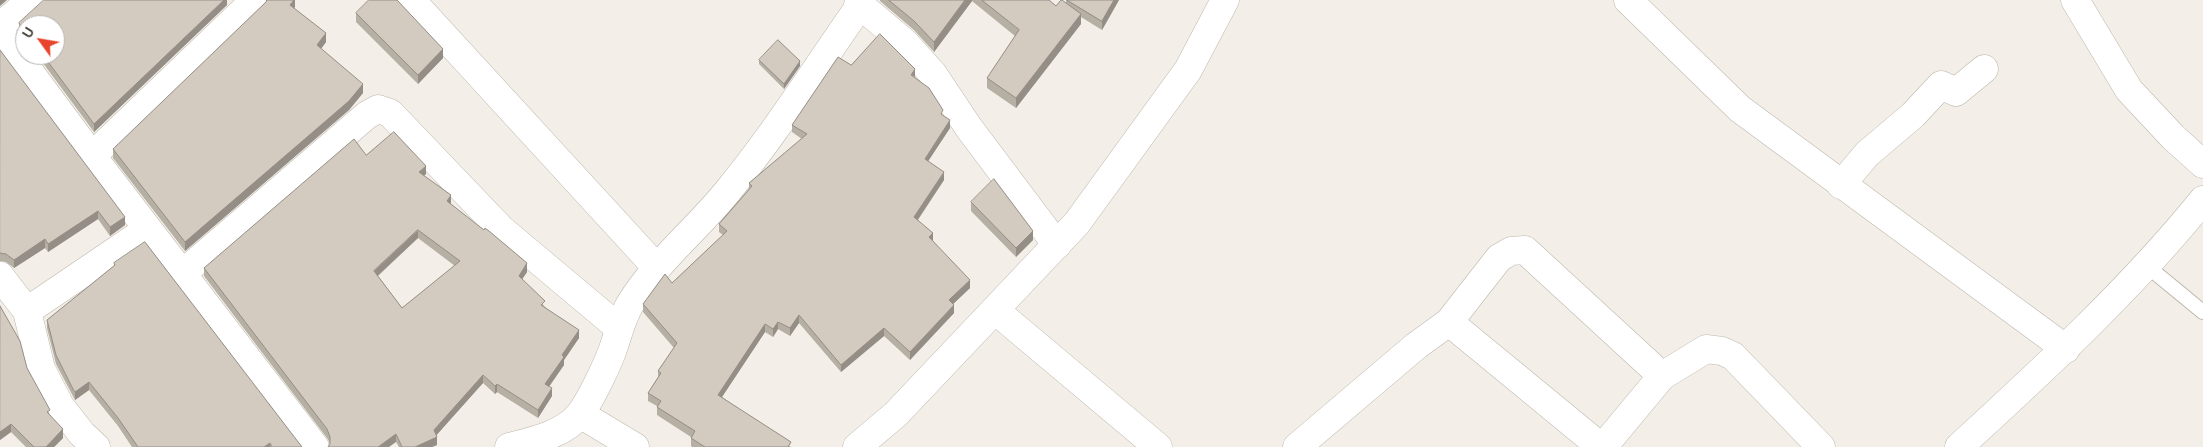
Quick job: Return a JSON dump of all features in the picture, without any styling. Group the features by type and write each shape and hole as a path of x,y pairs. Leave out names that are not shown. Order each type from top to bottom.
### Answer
{"street":[{"path":"0,26 32,0"},
{"path":"92,156 255,0"},
{"path":"411,0 657,268"},
{"path":"857,447 896,414 1078,223 1188,70 1225,0"},
{"path":"1628,0 1740,109 2066,349"},
{"path":"2074,0 2129,90 2173,137 2203,164"},
{"path":"510,447 534,441 563,428 580,414 605,368 614,346 618,328 631,303 657,268 727,193 760,150 857,10 859,2 904,42 933,74 980,144 1056,245"},
{"path":"0,32 92,156 315,447"},
{"path":"1841,185 1867,154 1908,119 1941,85 1956,92 1984,69"},
{"path":"183,273 367,114 378,109 390,113 501,229 618,328"},
{"path":"1959,447 2066,349 2147,266 2203,200"},
{"path":"27,311 148,229"},
{"path":"1297,447 1416,346 1448,322 1499,258 1511,251 1525,250 1662,376"},
{"path":"0,276 27,311 41,368 60,406 82,434 96,447"},
{"path":"996,311 1158,447"},
{"path":"1448,322 1602,447 1662,376 1706,349 1722,351 1733,356 1821,447"},
{"path":"580,414 635,447"}],"lane":[{"path":"2147,266 2203,312"}],"building":[{"path":"44,0 224,0 94,124 50,65 65,65 65,15 28,15"},
{"path":"267,0 294,0 290,5 326,33 317,45 363,84 349,101 185,242 113,149"},
{"path":"369,0 397,0 443,49 418,75 356,13"},
{"path":"889,0 965,0 934,42 914,21"},
{"path":"982,0 1049,0 1056,6 1062,0 1081,14 1016,98 987,78 1019,30"},
{"path":"1067,0 1114,0 1102,21"},
{"path":"880,34 915,69 911,75 929,88 943,110 941,114 950,120 925,159 944,172 914,217 933,233 929,237 970,280 949,300 954,305 910,352 884,328 841,365 799,315 790,328 778,322 773,329 765,324 718,395 791,442 788,447 705,447 691,438 695,431 657,407 661,401 648,393 661,373 658,371 677,343 643,304 665,274 672,283 727,231 719,224 752,186 749,183 807,134 792,125 838,57 851,65"},
{"path":"778,40 800,61 784,84 759,60"},
{"path":"0,50 125,217 110,227 98,211 48,244 45,239 14,260 6,254 0,253"},
{"path":"394,132 426,166 419,172 451,195 447,201 484,230 485,228 489,231 527,263 519,276 545,301 541,305 579,330 562,355 564,357 545,384 552,388 538,410 497,384 495,386 483,375 434,430 437,437 415,447 402,447 396,434 378,447 328,447 330,437 327,429 204,268 354,139 366,155","holes":["418,230 460,261 402,308 374,271"]},
{"path":"994,179 1033,231 1016,248 971,202"},
{"path":"145,242 302,447 272,447 270,443 264,447 138,447 89,382 75,392 56,355 47,320 115,265 114,263"},
{"path":"0,306 20,341 27,368 50,410 47,412 63,429 46,447 34,447 11,424 0,432"}]}
